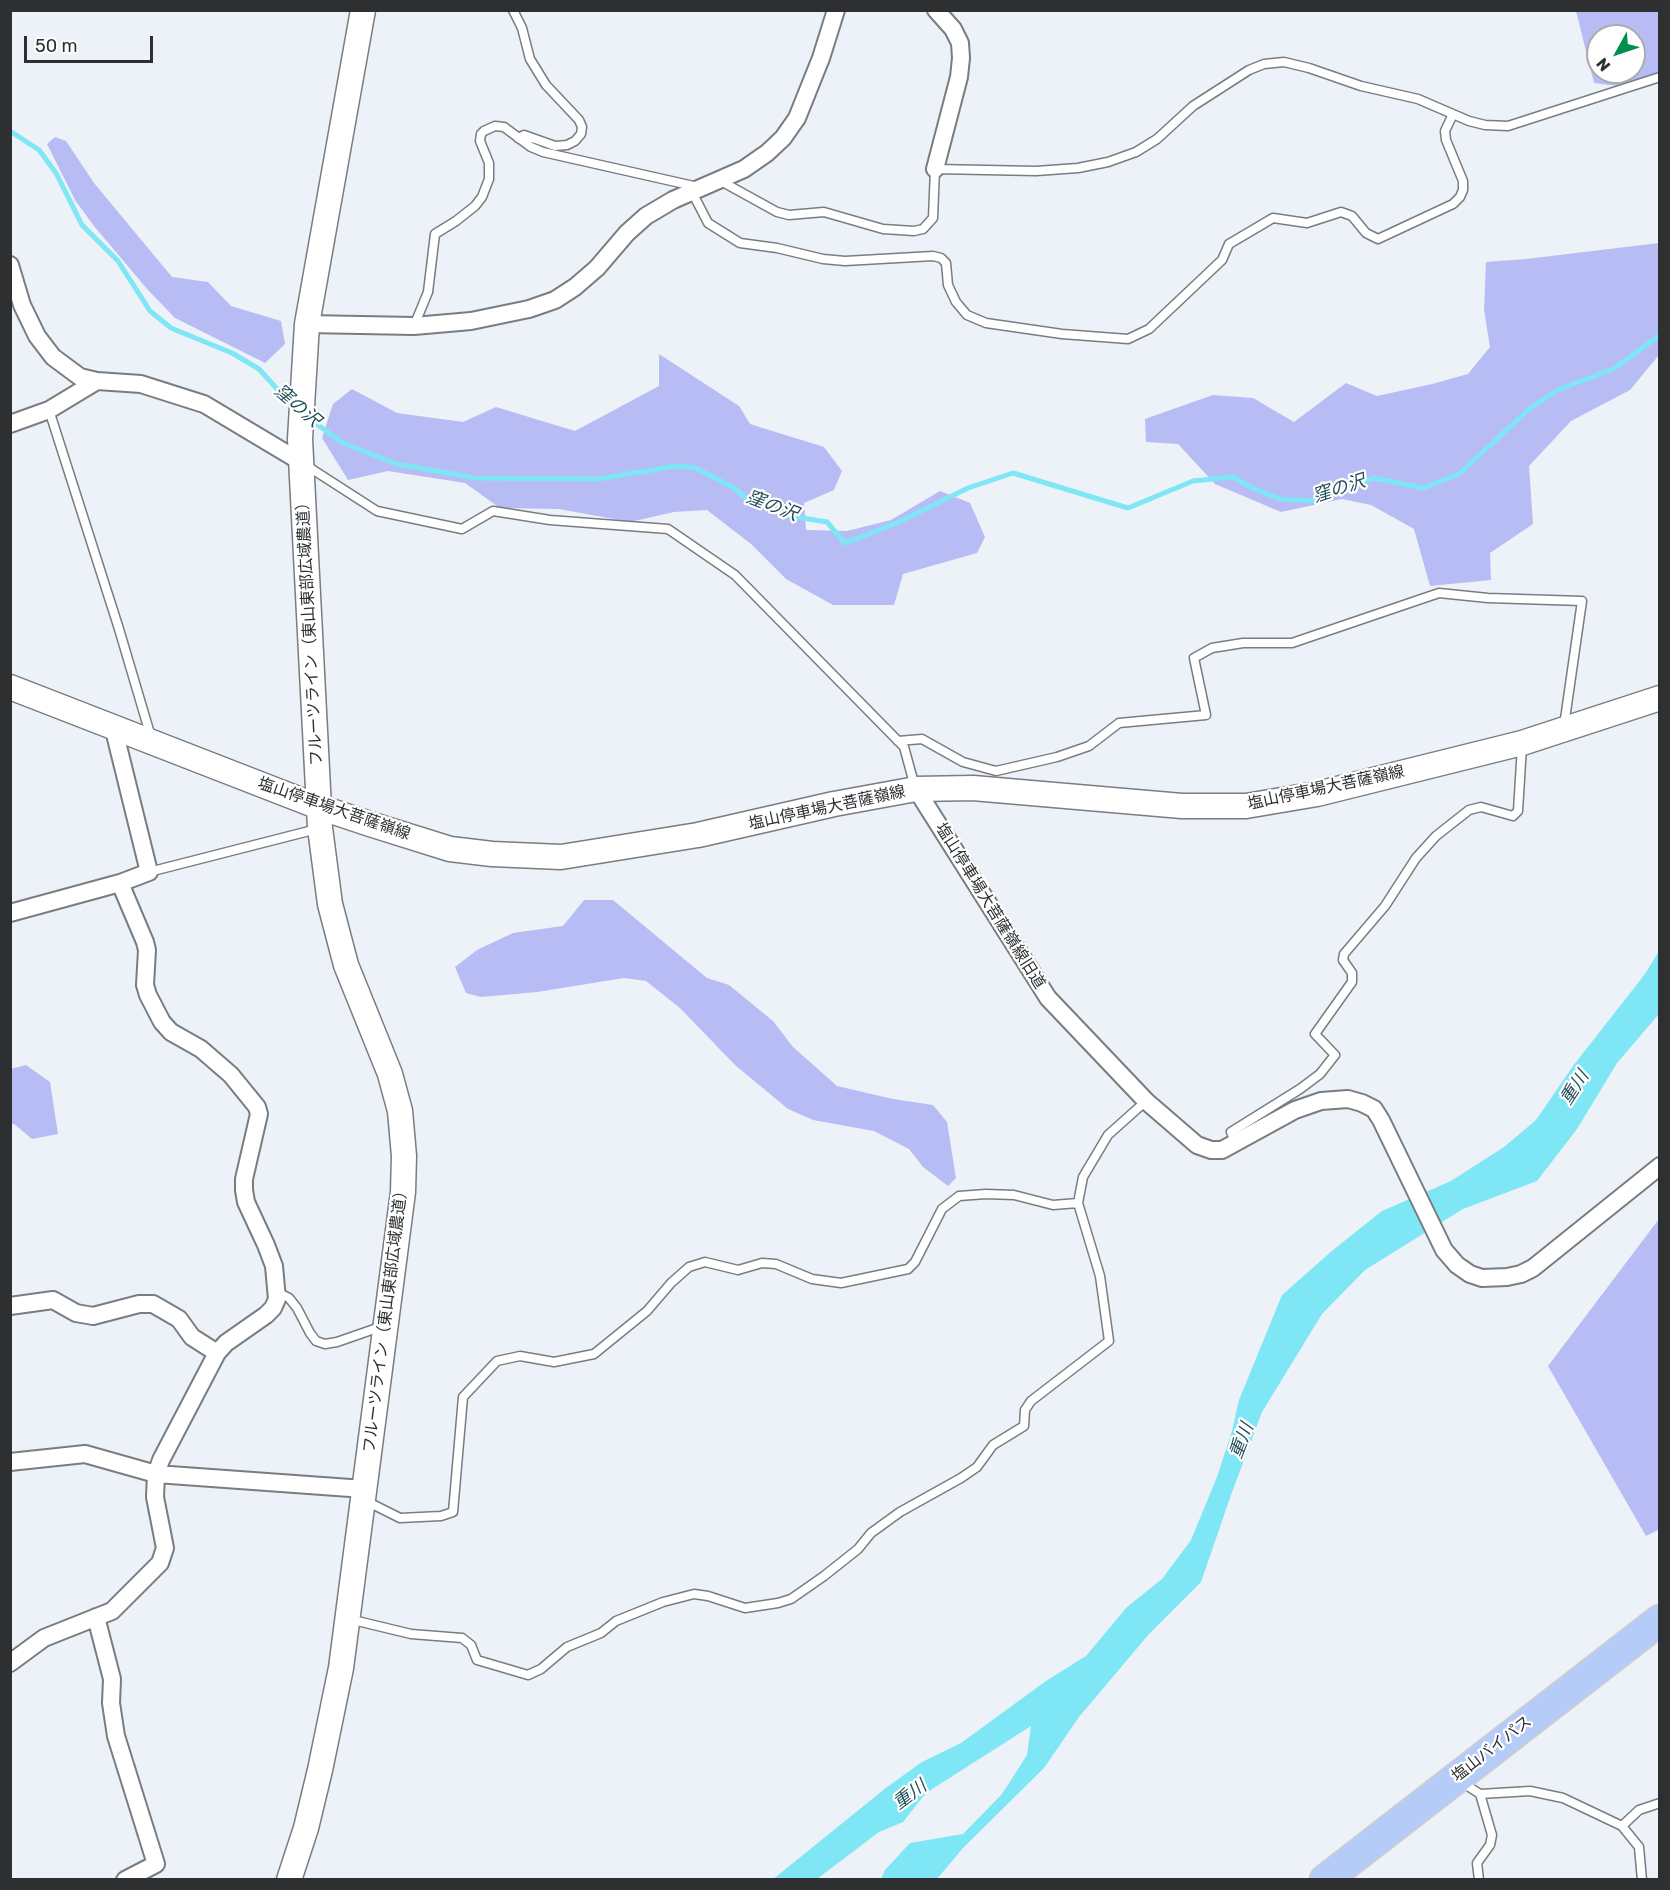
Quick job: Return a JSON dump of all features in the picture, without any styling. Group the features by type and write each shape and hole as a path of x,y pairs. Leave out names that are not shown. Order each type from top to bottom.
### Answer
{"highway":[{"name":"塩山バイパス","path":"1325,1880 1659,1620"}],"street":[{"name":"フルーツライン（東山東部広域農道）","path":"289,1880 306,1828 341,1668 403,1192 404,1156 400,1111 390,1074 346,965 330,904 320,818 308,631 300,438 306,324 363,10"},
{"path":"306,324 414,326 471,321 529,309 555,300 597,268 627,233 646,216 673,200 744,169 783,138 797,117 821,58 836,10"},
{"path":"935,169 959,77 961,58 960,43 953,29 936,10"},
{"path":"10,265 22,305 37,336 53,357 80,377 97,381 141,384 204,404 301,462"},
{"path":"10,424 49,410 97,381"},
{"name":"塩山停車場大菩薩嶺線","path":"10,687 152,741 320,818 450,849 492,854 561,857 698,836 834,804 916,789 973,788 1182,806 1246,806 1317,794 1522,743 1659,698"},
{"path":"10,913 120,883 149,872 113,726"},
{"name":"塩山停車場大菩薩嶺線旧道","path":"916,789 1048,998 1146,1101 1197,1145 1211,1150 1222,1150 1295,1110 1321,1101 1348,1099 1362,1103 1374,1109 1381,1120 1444,1250 1456,1265 1482,1278 1521,1274 1533,1268 1659,1166"},
{"path":"10,1664 44,1638 112,1611 160,1563 165,1548 155,1497 156,1474 161,1460 217,1353 226,1343 273,1308 277,1299 274,1266 246,1202 244,1191 244,1179 258,1114 257,1107 231,1075 201,1049 171,1032 162,1022 145,985 147,950 145,942 120,883"},
{"path":"10,1306 53,1300 76,1313 93,1316 139,1304 153,1304 179,1319 192,1337 217,1353"},
{"path":"10,1462 85,1454 156,1474 364,1494"},
{"path":"96,1617 112,1678 111,1703 116,1736 156,1864 125,1880"}],"lane":[{"path":"513,10 522,28 530,59 546,85 579,120 582,127 581,134 567,146 555,146 524,135 518,138"},
{"path":"719,180 777,212 789,214 824,212 883,229 914,231 923,230 933,218 935,169 1036,171 1078,168 1108,162 1136,153 1157,139 1193,106 1249,70 1264,64 1284,62 1309,68 1361,86 1418,99 1485,125 1508,126 1659,78"},
{"path":"414,326 428,292 435,234 475,206 482,197 489,179 489,163 480,141 481,134 495,126 504,127 531,147 543,152 697,189 708,223 740,243 844,261 933,256 941,258 946,263 948,285 956,302 967,315 986,323 1062,334 1128,339 1149,329 1222,260 1229,244 1273,218 1307,223 1341,212 1352,216 1366,233 1378,239 1453,204 1463,190 1463,181 1446,140 1445,131 1453,114"},
{"path":"49,410 152,741"},
{"path":"301,462 377,511 462,529 493,511 550,520 668,529 735,575 904,747 916,789"},
{"path":"898,741 922,739 963,762 996,771 1057,758 1089,746 1119,723 1206,715 1194,658 1212,648 1243,643 1292,643 1439,593 1488,598 1582,601 1564,731"},
{"path":"1236,1143 1231,1132 1300,1089 1320,1074 1335,1055 1315,1034 1352,982 1352,973 1343,960 1344,954 1385,906 1416,858 1436,836 1469,810 1481,807 1513,816 1518,811 1522,743"},
{"path":"149,872 320,818"},
{"path":"348,1618 411,1634 462,1638 471,1645 477,1660 528,1675 541,1669 567,1647 601,1634 616,1621 663,1602 694,1594 745,1608 791,1599 858,1549 871,1533 900,1512 962,1478 977,1467 993,1445 1024,1426 1025,1410 1031,1401 1109,1341 1100,1276 1078,1203 1083,1177 1108,1135 1146,1101"},
{"path":"364,1494 400,1518 441,1516 453,1512 463,1397 483,1374 497,1361 520,1356 554,1362 594,1354 647,1311 671,1283 689,1267 705,1262 738,1270 762,1263 776,1264 812,1279 841,1283 908,1269 915,1262 942,1209 959,1196 1014,1195 1053,1205 1078,1203"},
{"path":"277,1292 289,1298 316,1341 325,1344 386,1325"},
{"path":"1455,1778 1480,1794 1530,1791 1563,1798 1622,1826 1640,1846 1642,1880"},
{"path":"1479,1880 1477,1863 1490,1845 1492,1835 1480,1794"},
{"path":"1622,1826 1640,1810 1659,1803"}],"shaded area":[{"path":"1576,11 1659,11 1659,83 1641,89 1602,84 1646,84 1646,24 1586,24 1586,51"},
{"path":"55,137 66,141 94,183 172,277 208,282 231,306 281,321 285,344 265,363 175,318 148,290 75,200 47,144"},
{"path":"1659,243 1659,355 1630,390 1571,421 1529,466 1533,524 1490,553 1491,580 1430,586 1414,529 1371,505 1342,499 1281,512 1215,484 1178,444 1146,442 1145,419 1213,395 1253,398 1294,422 1346,383 1377,396 1468,374 1490,347 1484,310 1486,262"},
{"path":"659,354 739,406 750,424 824,447 842,471 834,490 804,503 806,530 847,531 891,520 940,491 970,503 985,537 977,553 903,574 894,605 833,605 786,579 751,544 707,510 674,512 630,522 559,509 500,508 465,483 388,471 348,480 322,438 333,404 352,389 397,413 463,422 496,407 575,431 659,386"},
{"path":"584,900 613,900 707,978 729,985 773,1021 793,1047 837,1086 893,1099 933,1105 947,1122 956,1178 948,1186 923,1167 909,1149 874,1131 813,1120 788,1109 735,1065 680,1008 646,981 624,978 537,992 481,997 466,993 455,967 477,950 513,933 563,926"},
{"path":"26,1065 50,1082 58,1134 32,1139 11,1124 11,1069"},
{"path":"1659,1219 1660,1529 1646,1536 1548,1366"}],"water":[{"name":"重川","path":"1659,951 1659,1014 1617,1063 1577,1129 1537,1181 1463,1209 1365,1270 1322,1314 1262,1412 1201,1582 1149,1634 1079,1717 1044,1768 963,1848 937,1879 881,1879 885,1870 910,1843 963,1834 1002,1794 1027,1755 1031,1726 926,1793 903,1822 879,1832 817,1879 772,1880 887,1787 922,1762 961,1743 1046,1681 1086,1656 1127,1607 1162,1579 1191,1540 1217,1477 1239,1400 1282,1295 1382,1211 1451,1181 1504,1147 1536,1120 1573,1066 1645,974"}],"waterway":[{"name":"窪の沢","path":"10,131 39,150 56,173 82,225 118,261 150,311 171,328 232,353 259,369 295,409"},
{"name":"窪の沢","path":"308,418 343,443 397,464 475,478 598,479 676,466 696,468 734,488 745,497 791,516 827,522 845,543 897,523 968,488 1013,473 1128,508 1193,481 1233,477 1254,489 1281,499 1313,501 1374,478 1423,488 1459,474 1529,409 1558,390 1615,368 1660,335"}]}
